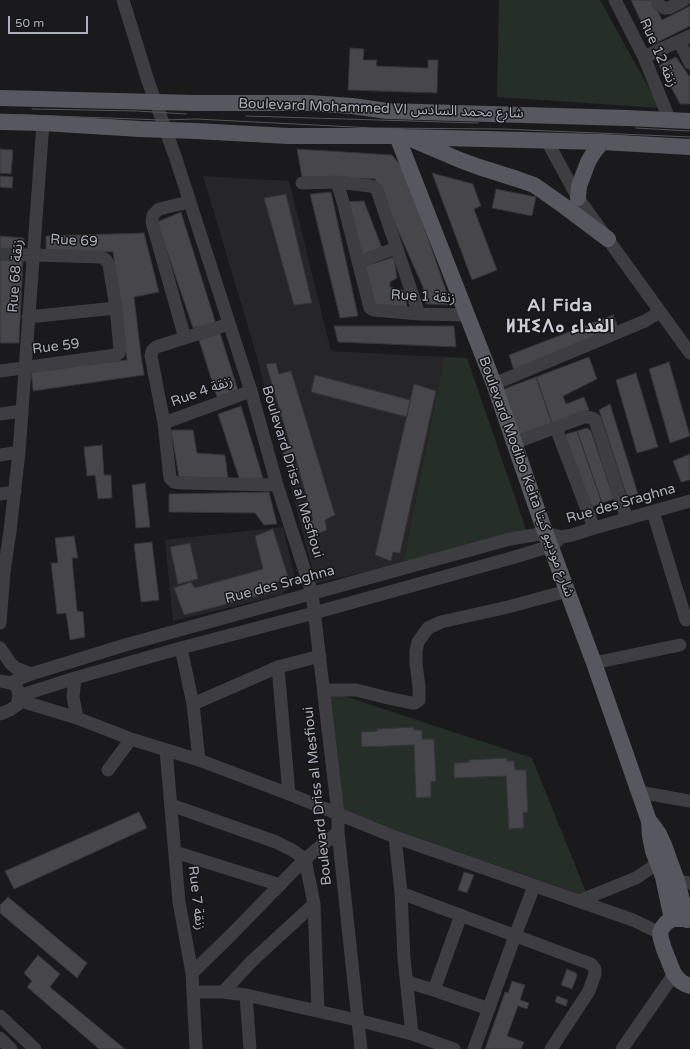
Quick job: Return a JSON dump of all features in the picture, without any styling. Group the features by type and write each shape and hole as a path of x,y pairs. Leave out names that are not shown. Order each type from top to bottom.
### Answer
{"main road":[{"name":"Boulevard Mohammed VI شارع محمد السادس","path":"0,98 195,103 309,103 352,106 387,111 690,121"},
{"name":"Boulevard Mohammed VI شارع محمد السادس","path":"0,122 288,136 400,136 602,142 690,147"},
{"path":"400,136 479,167 534,185 608,238"},
{"name":"Boulevard Modibo Keita شارع موديبو كيتا","path":"400,136 494,384 514,443 553,539 567,591 649,821 653,851 683,920"},
{"path":"578,198 579,186 583,173 594,152 602,142"},
{"name":"Boulevard Modibo Keita شارع موديبو كيتا","path":"649,821 660,834 683,882 683,920"},
{"path":"683,920 666,923 660,933 664,949 674,974 680,981 690,986"}],"street":[{"name":"Boulevard Driss al Mesfioui","path":"123,0 148,81 176,159 251,391 277,485 312,593 338,814 338,832 361,1049"},
{"name":"Rue 12 زنقة","path":"615,0 644,56 670,121"},
{"path":"657,0 659,5 664,8 669,8 684,0"},
{"path":"644,56 684,39 690,63"},
{"name":"Rue 68 زنقة","path":"0,619 5,532 15,492 19,452 26,367 28,255 43,123"},
{"path":"547,141 578,198 690,353"},
{"path":"337,182 358,262 396,248"},
{"path":"302,183 337,182 374,187 377,190 419,314"},
{"path":"185,338 152,222 153,215 159,209 189,202"},
{"name":"Rue 69","path":"28,255 101,257 106,260 109,265 116,308"},
{"name":"Rue 1 زنقة","path":"358,262 368,305 371,310 419,314 467,315"},
{"path":"28,317 116,308"},
{"name":"Rue 59","path":"0,371 116,355 119,353 120,349 116,308"},
{"path":"494,384 645,321 660,312"},
{"path":"229,324 156,347 152,351 151,356 164,423 170,478 174,482 180,483 277,485"},
{"name":"Rue 4 زنقة","path":"164,423 251,391"},
{"path":"0,414 22,411"},
{"path":"514,443 584,417 595,420 627,519"},
{"path":"556,428 594,528"},
{"path":"0,455 19,452"},
{"path":"0,494 15,492"},
{"name":"Rue des Sraghna","path":"19,698 75,678 314,613 553,539 572,535 690,501"},
{"path":"653,512 686,620"},
{"name":"Rue des Sraghna","path":"6,682 125,645 510,539 553,539"},
{"path":"324,690 356,690 412,703 416,702 419,700 420,687 416,663 416,650 418,642 428,628 441,622 508,607 567,591"},
{"path":"594,664 680,645"},
{"path":"0,648 11,664 16,668 31,674"},
{"path":"181,648 194,704 199,760"},
{"path":"194,704 278,668 320,656"},
{"path":"278,668 289,794"},
{"path":"75,678 73,698 77,718"},
{"path":"0,714 17,705 19,698 18,690 6,682"},
{"path":"19,698 131,739 199,760 396,836 633,920 660,933"},
{"path":"108,770 131,739"},
{"name":"Rue 7 زنقة","path":"166,750 179,902 192,973 196,1049"},
{"path":"639,792 690,801"},
{"path":"171,805 276,842 305,859 314,904 318,1011"},
{"path":"192,973 305,859 338,832"},
{"path":"396,836 412,1034"},
{"path":"175,852 280,885"},
{"path":"579,901 636,878 658,864"},
{"path":"474,1049 534,886"},
{"path":"401,893 591,964 595,969 593,981 551,1049"},
{"path":"223,992 252,961 314,904"},
{"path":"434,990 461,915"},
{"path":"622,1049 674,974"},
{"path":"407,982 489,1009"},
{"path":"193,992 223,992 246,995 412,1034 450,1048"},
{"path":"246,995 250,1049"},
{"path":"0,1016 32,1048"},
{"path":"0,1038 11,1049"}],"shaded area":[{"path":"499,0 600,0 660,108 497,97"},
{"path":"203,176 289,181 331,351 444,357 403,564 316,583 254,347"},
{"path":"444,357 467,358 527,532 403,564"},
{"path":"283,527 296,582 281,595 173,621 165,540"},
{"path":"329,691 532,758 588,897 343,812"}],"building":[{"path":"631,0 652,0 662,20 690,6 690,26 652,45"},
{"path":"350,48 364,49 363,60 377,60 376,66 428,68 428,60 438,60 437,93 348,90"},
{"path":"676,57 690,77 690,104 680,104 659,65"},
{"path":"0,149 13,150 11,174 0,173"},
{"path":"297,149 392,155 405,171 451,305 426,304 423,287 375,179 302,177"},
{"path":"432,173 473,184 481,206 474,209 497,270 472,280"},
{"path":"0,176 13,177 12,188 0,187"},
{"path":"496,189 536,197 532,216 492,208"},
{"path":"331,192 358,316 340,318 310,194"},
{"path":"286,194 312,303 294,305 264,198"},
{"path":"364,201 382,248 361,256 345,202"},
{"path":"181,212 216,324 193,328 157,222"},
{"path":"144,233 159,292 134,297 144,375 33,391 31,370 127,360 113,252 46,250 46,236"},
{"path":"0,236 24,238 19,343 0,343"},
{"path":"394,257 397,278 390,282 390,287 406,291 407,309 371,309 362,267"},
{"path":"613,315 619,329 514,371 509,355"},
{"path":"334,326 454,326 456,347 338,342"},
{"path":"220,333 238,390 217,397 199,340"},
{"path":"589,357 597,379 563,396 566,404 584,397 589,410 552,423 536,377"},
{"path":"669,362 690,436 670,443 649,369"},
{"path":"276,363 279,374 291,371 335,515 325,520 327,530 310,537 306,523 313,520 295,456 286,459 283,453 291,448 266,364"},
{"path":"636,373 658,447 637,453 616,380"},
{"path":"315,375 410,400 407,417 311,392"},
{"path":"536,377 552,423 517,436 501,390"},
{"path":"414,384 436,391 400,553 393,552 391,561 375,555"},
{"path":"610,404 638,494 627,497 599,410"},
{"path":"241,406 263,478 240,481 218,414"},
{"path":"587,428 591,431 614,499 602,503 577,431"},
{"path":"171,430 193,430 197,453 225,455 228,478 179,477"},
{"path":"577,431 602,503 589,508 565,439 566,434"},
{"path":"102,445 104,475 111,475 112,498 98,499 95,475 87,476 84,447"},
{"path":"690,454 690,480 681,482 673,461"},
{"path":"145,483 150,527 136,528 132,485"},
{"path":"269,492 277,524 264,525 255,513 169,512 169,494"},
{"path":"273,529 289,580 275,582 278,591 184,615 174,588 191,582 195,588 263,569 255,536"},
{"path":"74,536 78,558 72,558 77,611 83,612 85,637 70,640 66,613 57,614 51,563 58,563 55,538"},
{"path":"152,542 159,600 141,602 134,544"},
{"path":"190,543 198,579 178,584 170,547"},
{"path":"414,727 414,730 422,730 422,739 434,739 436,781 431,782 431,797 416,798 414,745 362,747 361,732 377,731 377,729"},
{"path":"507,758 507,761 514,761 515,770 526,770 528,812 523,813 524,828 509,829 506,776 454,778 454,763 469,762 469,760"},
{"path":"139,812 147,828 14,889 5,871"},
{"path":"464,872 474,875 467,893 458,890"},
{"path":"8,897 87,963 77,978 0,913 0,905"},
{"path":"38,955 60,974 50,987 125,1049 99,1049 27,987 32,981 24,973"},
{"path":"567,969 576,973 577,976 572,989 561,985"},
{"path":"512,981 525,985 520,1000 529,1003 527,1009 518,1006 507,1036 524,1042 521,1049 485,1049 505,992 508,993"},
{"path":"557,996 568,1000 566,1006 555,1002"}],"tunnel":[{"path":"0,254 23,255"}],"tram line":[{"path":"32,109 137,111 186,114"},
{"path":"0,114 162,120 196,119 373,128 503,129 690,137"},
{"path":"246,116 478,123"},
{"path":"636,128 690,131"}],"district":[{"name":"Al Fida ⵍⴼⵉⴷⴰ الفداء","path":"560,316"}]}
